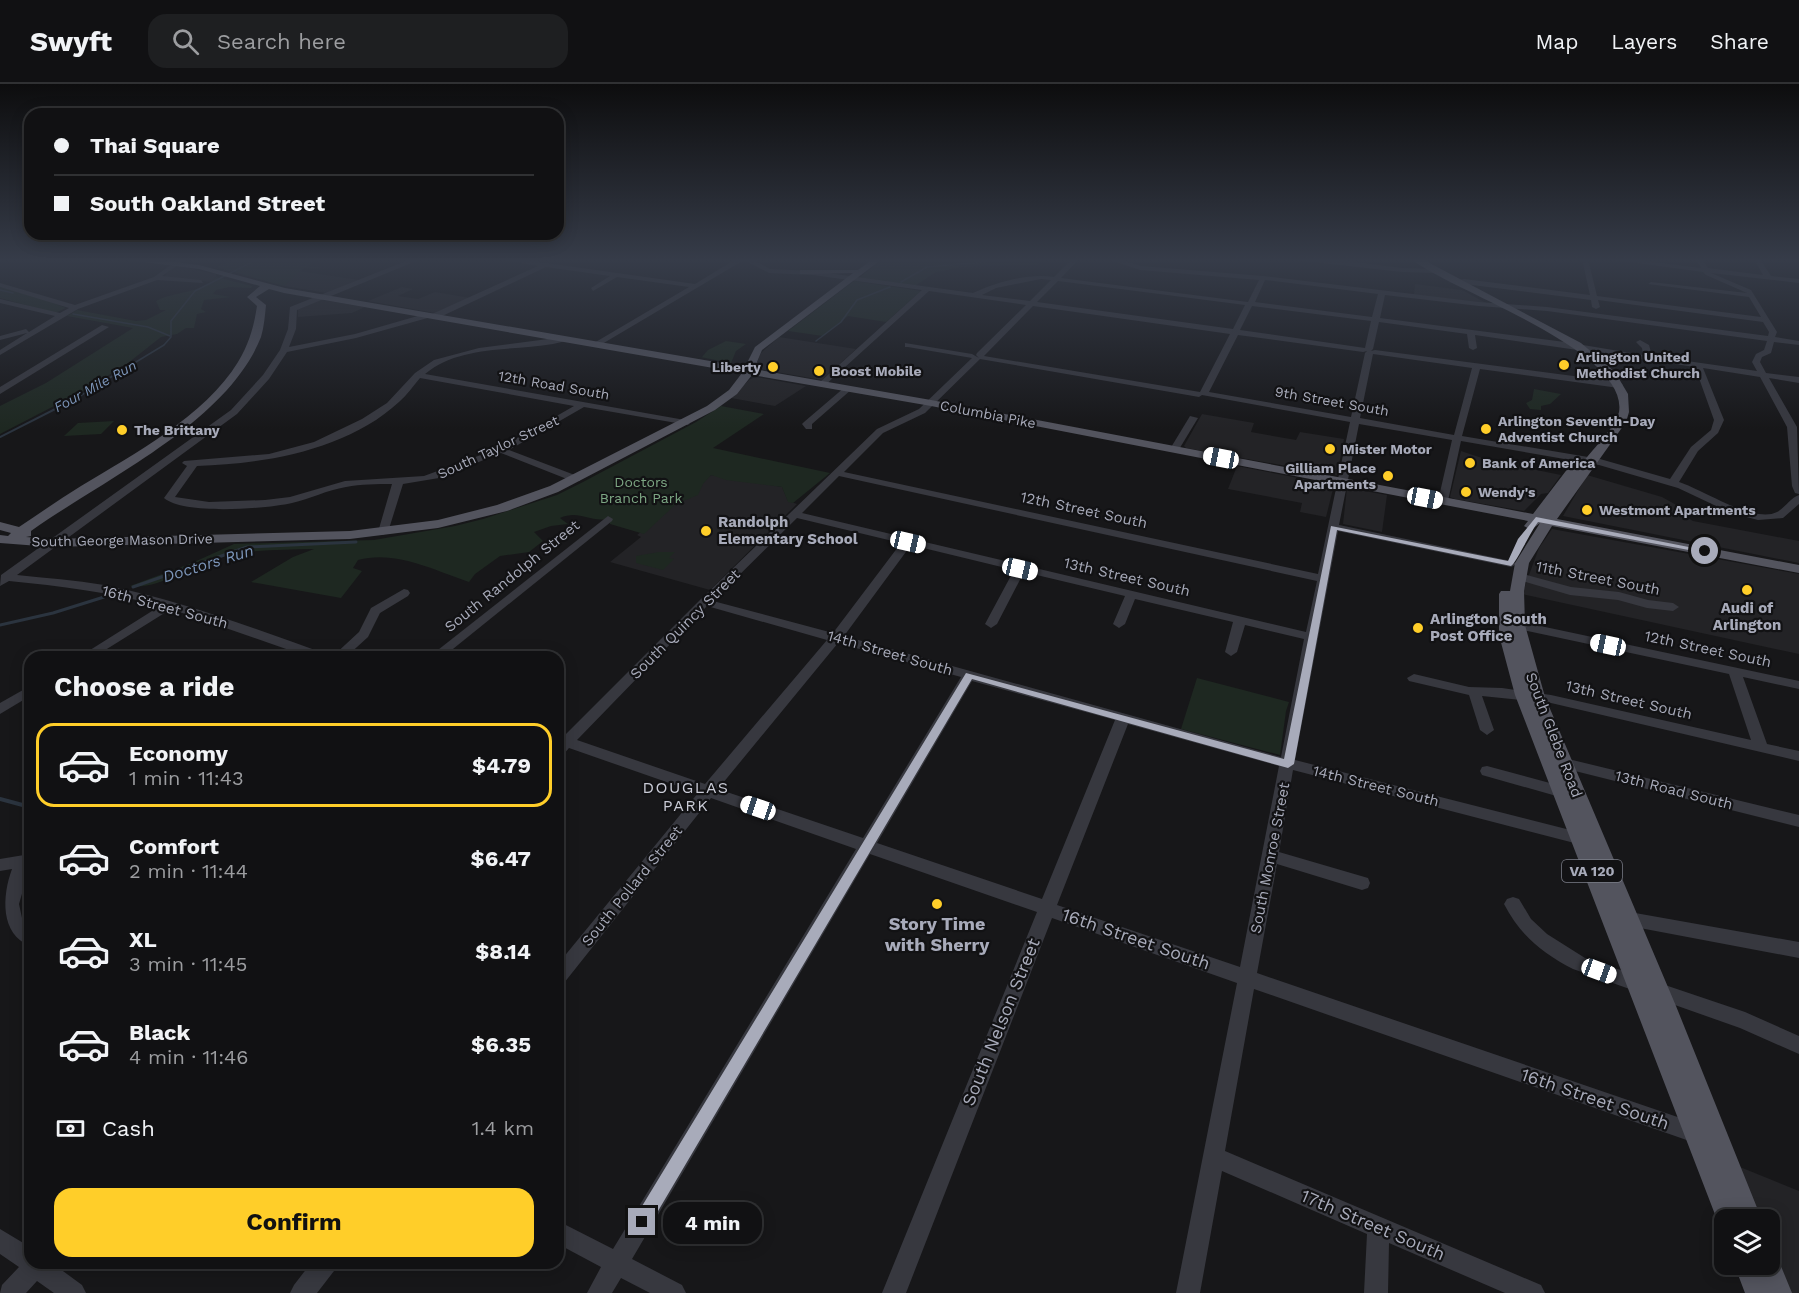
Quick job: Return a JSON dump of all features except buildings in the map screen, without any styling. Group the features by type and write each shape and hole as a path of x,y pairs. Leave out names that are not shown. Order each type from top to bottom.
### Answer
{"main road":[{"path":"3,542 82,491 183,418 225,380 243,356 254,332 255,315"},
{"name":"Columbia Pike","path":"428,315 931,403 1799,569"},
{"name":"South George Mason Drive","path":"3,542 383,529 438,524 482,514 539,496 733,392 742,370 758,350 801,315"},
{"path":"1517,315 1578,347 1602,364 1615,385"},
{"name":"South Glebe Road","path":"1542,520 1566,479 1620,422 1624,403 1615,385"},
{"name":"South Glebe Road","path":"1586,460 1570,494 1522,539 1515,571 1506,591 1511,624 1530,696 1587,840 1620,917 1658,990 1728,1209"},
{"path":"1566,479 1565,491 1570,494"},
{"name":"South George Mason Drive","path":"0,526 58,539"},
{"name":"South Glebe Road","path":"1620,917 1635,984 1705,1136 1743,1209"},
{"path":"1752,1275 1759,1293"},
{"path":"1771,1275 1778,1293"}],"street":[{"path":"0,353 59,315"},
{"path":"3,580 216,427 241,405 266,377 284,350 292,329 293,315"},
{"path":"597,345 647,315"},
{"path":"823,384 898,315"},
{"name":"South Quincy Street","path":"564,741 880,431 917,415 1020,315"},
{"path":"1114,315 1615,385"},
{"path":"1198,406 1244,315"},
{"path":"1342,315 1799,380"},
{"name":"South Monroe Street","path":"1188,1293 1311,637 1377,315"},
{"path":"1584,315 1799,343"},
{"path":"1731,315 1766,320"},
{"path":"1763,315 1773,332 1768,351 1756,359 1792,427 1799,491"},
{"path":"284,350 356,336 431,316"},
{"path":"0,391 105,327"},
{"path":"0,338 40,328"},
{"path":"1471,332 1473,348"},
{"path":"526,344 547,336"},
{"path":"167,463 194,463 284,455 323,444 372,418 395,401 409,388 418,375 434,363 491,348 563,339"},
{"path":"1640,342 1646,347 1648,358"},
{"name":"9th Street South","path":"908,345 1586,460 1673,483 1735,511 1758,517 1779,516 1799,498"},
{"path":"1673,483 1694,449 1715,431 1719,420 1698,365"},
{"path":"1443,501 1477,366"},
{"name":"12th Road South","path":"418,375 680,422"},
{"path":"809,427 807,424 815,416 848,388"},
{"name":"South Taylor Street","path":"194,463 169,498 188,505 269,504 293,500 353,483 398,483 432,477 546,428 583,404"},
{"path":"1175,449 1193,417"},
{"path":"499,449 572,477"},
{"name":"12th Street South","path":"837,473 1323,579"},
{"path":"383,529 398,483"},
{"name":"13th Street South","path":"794,514 1311,637"},
{"name":"South Randolph Street","path":"443,651 608,519"},
{"name":"11th Street South","path":"1334,527 1515,571 1570,591 1619,596 1647,604 1673,607"},
{"name":"South Pollard Street","path":"564,970 708,791 837,637 908,542"},
{"path":"991,624 1020,569"},
{"name":"16th Street South","path":"3,580 113,591 209,617 304,651"},
{"path":"345,651 364,634 375,611 404,593"},
{"path":"1119,624 1131,595"},
{"name":"14th Street South","path":"705,602 1288,764 1587,840"},
{"path":"95,651 170,605"},
{"path":"1231,652 1240,620"},
{"name":"12th Street South","path":"1511,624 1799,685"},
{"path":"1735,672 1761,748"},
{"path":"599,1293 969,675"},
{"name":"13th Street South","path":"1414,678 1474,691 1530,696 1799,756"},
{"path":"1474,691 1487,730"},
{"path":"0,709 24,694"},
{"name":"South Nelson Street","path":"894,1293 1123,717"},
{"name":"16th Street South","path":"564,745 708,791 1705,1136"},
{"name":"13th Road South","path":"1556,761 1799,821"},
{"path":"1487,771 1569,794"},
{"path":"1270,856 1362,883"},
{"path":"0,865 24,861"},
{"path":"24,868 8,904 9,919 15,929 24,935"},
{"path":"1513,904 1526,927 1556,952 1579,964 1745,1021 1799,1045"},
{"path":"1620,917 1799,950"},
{"name":"17th Street South","path":"1213,1157 1533,1293"},
{"path":"1376,1293 1378,1227"},
{"path":"564,1235 674,1293"},
{"path":"0,1240 24,1256"},
{"path":"10,1293 29,1269"},
{"path":"42,1269 74,1293"},
{"path":"302,1293 321,1269"}],"shaded area":[{"path":"779,337 856,349 822,380 754,368 761,353"},
{"path":"755,377 806,386 775,406 731,398"},
{"path":"1202,414 1254,423 1251,432 1296,440 1300,432 1344,439 1337,475 1186,448 1184,446"},
{"path":"1461,451 1491,461 1561,475 1548,493 1541,494 1524,511 1455,499 1450,497"},
{"path":"1237,466 1334,485 1326,517 1300,512 1302,503 1228,489"},
{"name":"Randolph Elementary School","path":"711,475 782,487 788,501 797,504 710,590 610,562 641,537 637,535"},
{"path":"1587,475 1662,497 1680,507 1683,515 1693,521 1799,541 1799,563 1563,516"},
{"path":"1347,488 1387,495 1382,532 1343,524"},
{"path":"1552,529 1799,574 1799,654 1522,594 1539,548"},
{"path":"1740,1167 1799,1191 1799,1293 1790,1293 1780,1268 1780,1209 1756,1209"}],"green space":[{"path":"106,315 136,321 146,320 155,315 197,315 194,328 186,328 177,334 161,337 128,363 83,391 0,434 0,406 46,383 133,328 67,316"},
{"path":"809,315 893,315 886,322 848,316 823,336 788,331"},
{"path":"726,341 746,344 736,351 731,363 695,356 702,357 708,350"},
{"path":"1534,389 1561,394 1550,404 1541,406 1541,410 1530,409 1526,403 1532,400"},
{"name":"Doctors Branch Park","path":"721,406 764,414 713,448 830,473 793,503 788,502 782,487 726,480 711,475 703,484 698,495 676,504 644,534 610,524 610,518 597,519 574,515 560,518 568,524 551,526 534,532 543,541 529,552 500,556 475,574 469,582 400,559 372,558 358,560 353,568 362,571 341,598 251,582 293,557 314,549 267,550 232,554 210,560 151,585 130,586 192,563 234,544 374,540 483,519 557,495 696,422"},
{"path":"114,421 101,434 64,436 78,423"},
{"path":"675,552 669,558 674,559 663,570 636,563 636,556"},
{"path":"1197,678 1289,702 1280,755 1181,729"}],"waterway":[{"path":"81,315 148,327 170,336"},
{"name":"Four Mile Run","path":"113,376 164,345 171,337 171,321 175,315"},
{"name":"Doctors Run","path":"816,341 841,322 846,315"},
{"name":"Four Mile Run","path":"0,437 75,399 116,374"},
{"name":"Doctors Run","path":"133,587 247,547 356,542"},
{"name":"Doctors Run","path":"0,625 53,613 104,597"},
{"path":"0,799 24,805"}],"place":[{"name":"Arlington United Methodist Church","path":"1564,365"},
{"name":"Liberty","path":"773,367"},
{"name":"Boost Mobile","path":"819,371"},
{"name":"Arlington Seventh-Day Adventist Church","path":"1486,429"},
{"name":"The Brittany","path":"122,430"},
{"name":"Mister Motor","path":"1330,449"},
{"name":"Bank of America","path":"1470,463"},
{"name":"Gilliam Place Apartments","path":"1388,476"},
{"name":"Wendy's","path":"1466,492"},
{"name":"Westmont Apartments","path":"1587,510"},
{"name":"Randolph Elementary School","path":"706,531"},
{"name":"Audi of Arlington","path":"1747,590"},
{"name":"Arlington South Post Office","path":"1418,628"},
{"name":"Story Time with Sherry","path":"937,904"}],"district":[{"name":"DOUGLAS PARK","path":"686,796"}],"route":[{"path":"642,1222 969,675 1288,764 1334,527 1511,564 1522,539 1536,519 1705,551"}]}
